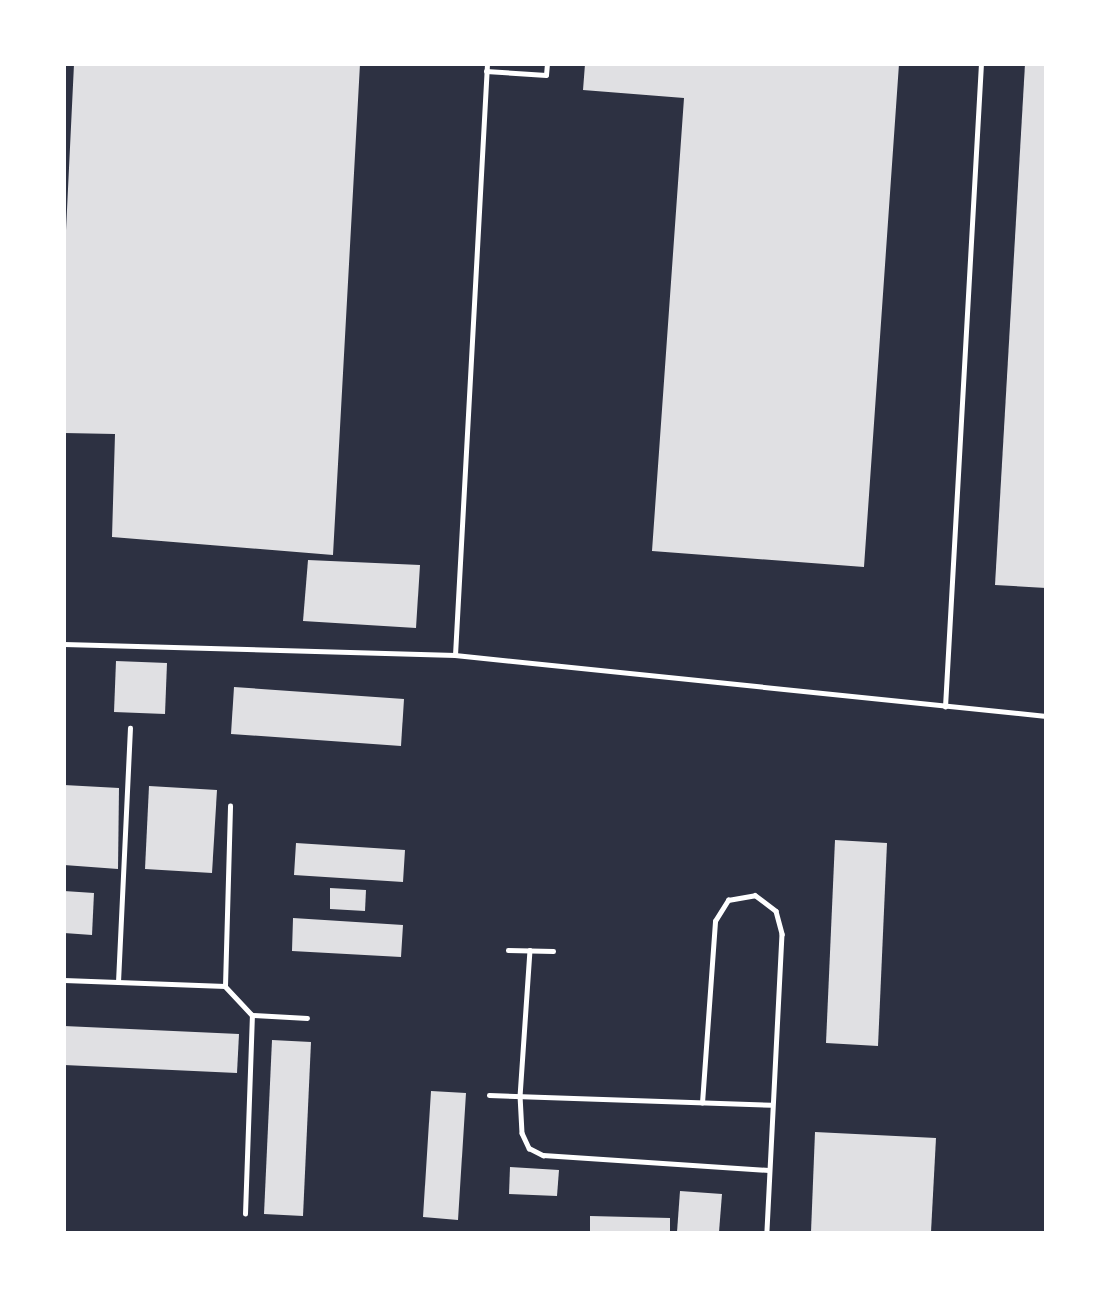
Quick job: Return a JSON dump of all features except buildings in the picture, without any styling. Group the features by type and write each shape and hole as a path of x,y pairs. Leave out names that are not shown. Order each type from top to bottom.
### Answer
{"lane":[{"path":"455,655 487,64"},
{"path":"486,71 546,75 547,64"},
{"path":"945,707 981,64"},
{"path":"64,644 455,655 1046,716"},
{"path":"118,982 130,728"},
{"path":"230,806 225,986 252,1015 307,1018"},
{"path":"702,1102 715,921 729,900 745,894 770,903 782,934 771,1105 767,1233"},
{"path":"508,950 553,951"},
{"path":"530,950 520,1095 522,1133 536,1153 769,1170"},
{"path":"64,980 225,986"},
{"path":"245,1214 252,1015"},
{"path":"489,1095 771,1105"}]}
